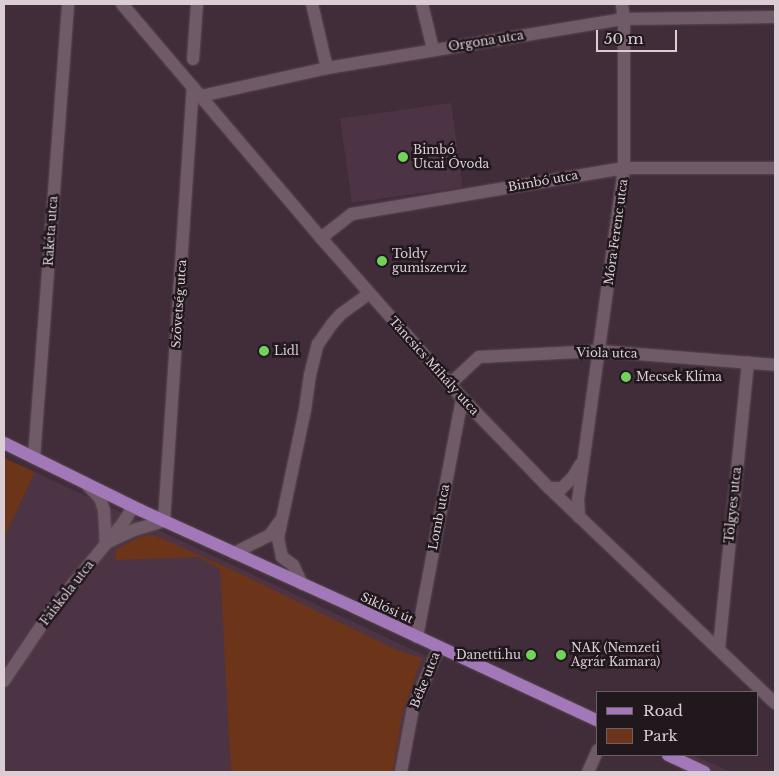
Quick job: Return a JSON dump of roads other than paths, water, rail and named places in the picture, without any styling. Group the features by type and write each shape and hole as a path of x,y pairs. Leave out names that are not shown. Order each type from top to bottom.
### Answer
{"main road":[{"path":"4,444 85,483"},
{"name":"Siklósi út","path":"85,483 133,507 596,720"},
{"path":"670,756 704,772"}],"street":[{"name":"Rakéta utca","path":"34,458 68,4"},
{"name":"Táncsics Mihály utca","path":"122,4 369,294 462,398 549,488 775,702"},
{"path":"193,59 197,4"},
{"path":"312,4 327,68"},
{"path":"422,4 433,49"},
{"name":"Móra Ferenc utca","path":"579,517 578,500 624,168 624,19 622,4"},
{"name":"Orgona utca","path":"197,91 433,49 624,19 775,17"},
{"name":"Szövetség utca","path":"164,521 197,91"},
{"name":"Bimbó utca","path":"321,238 352,214 624,168 775,168"},
{"path":"302,584 293,565 282,557 278,538 306,410 310,375 318,344 341,314 369,294"},
{"name":"Viola utca","path":"450,384 479,357 600,351 775,365"},
{"name":"Tölgyes utca","path":"719,648 748,362"},
{"name":"Lomb utca","path":"416,636 462,398"},
{"name":"Móra Ferenc utca","path":"549,488 562,488 573,477 584,458"},
{"path":"85,483 100,498 104,510 106,543 134,530 164,521"},
{"path":"234,553 270,535 282,517 288,498"},
{"name":"Faiskola utca","path":"4,681 54,607 131,514 133,507"},
{"name":"Béke utca","path":"402,772 413,708 439,647"},
{"path":"588,772 596,754"}],"place":[{"name":"Bimbó Utcai Óvoda","path":"403,157"},
{"name":"Toldy gumiszerviz","path":"382,261"},
{"name":"Lidl","path":"264,351"},
{"name":"Mecsek Klíma","path":"626,377"},
{"name":"Danetti.hu","path":"531,655"},
{"name":"NAK (Nemzeti Agrár Kamara)","path":"561,655"}]}
